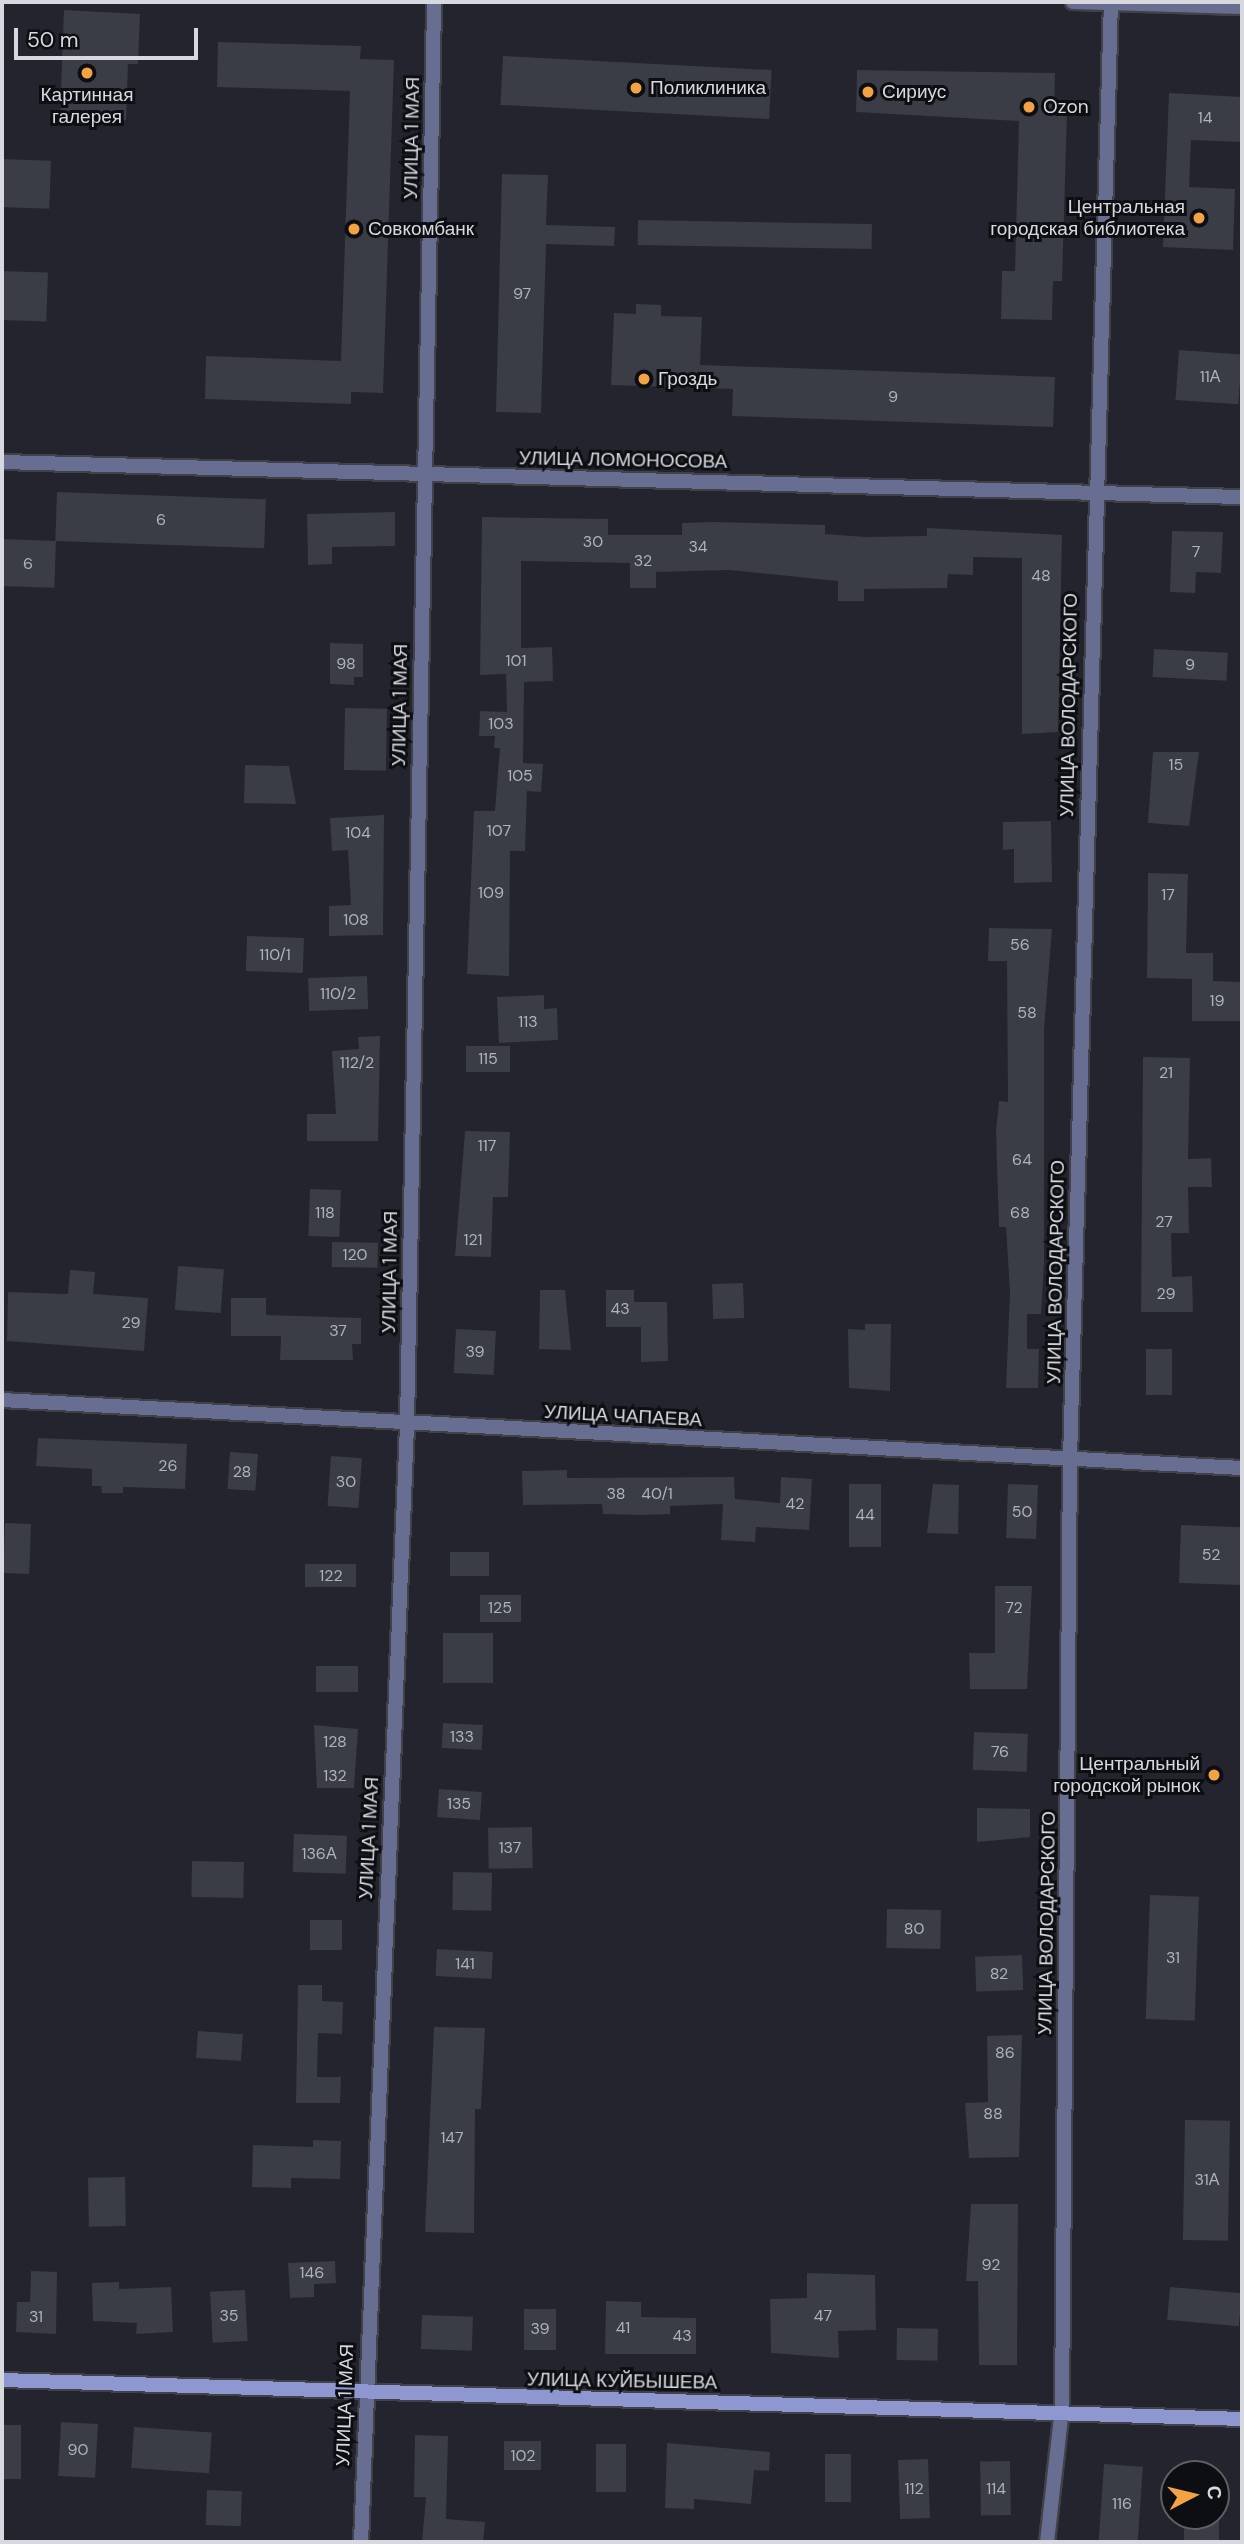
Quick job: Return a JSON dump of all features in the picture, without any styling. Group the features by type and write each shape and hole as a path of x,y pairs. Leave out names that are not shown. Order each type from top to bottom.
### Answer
{"street":[{"name":"УЛИЦА 1 МАЯ","path":"361,2542 363,2394 407,1424 434,2"},
{"path":"1073,2 1242,7"},
{"name":"УЛИЦА ВОЛОДАРСКОГО","path":"1047,2542 1062,2409 1070,1459 1093,490 1111,2"},
{"name":"УЛИЦА ЛОМОНОСОВА","path":"2,463 1093,490 1242,497"},
{"name":"УЛИЦА ЧАПАЕВА","path":"2,1400 1242,1468"},
{"name":"УЛИЦА КУЙБЫШЕВА","path":"2,2380 363,2394 1062,2409 1242,2418"}],"building":[{"name":"Картинная галерея","path":"64,10 140,14 138,64 128,64 126,120 60,117"},
{"path":"218,42 361,46 360,59 394,60 383,393 351,392 351,404 205,399 206,356 341,361 350,91 217,87"},
{"name":"Поликлиника","path":"503,56 772,70 769,119 500,105"},
{"path":"857,70 1055,73 1054,112 1067,113 1062,281 1053,281 1052,320 1001,319 1002,271 1015,271 1019,121 856,112"},
{"path":"1169,93 1242,97 1242,142 1191,140 1189,187 1235,189 1233,250 1163,247"},
{"path":"2,159 51,161 49,209 2,207"},
{"path":"502,174 548,175 546,225 615,227 614,246 546,244 541,413 496,412"},
{"path":"638,220 872,224 872,249 638,245"},
{"path":"2,271 48,273 46,322 2,320"},
{"path":"636,304 661,305 661,316 702,317 700,365 1055,377 1053,427 732,416 733,389 611,385 614,313 636,314"},
{"path":"1179,350 1242,354 1238,404 1176,400"},
{"path":"57,492 266,499 264,548 55,541"},
{"path":"395,512 395,546 332,547 332,564 308,565 307,514"},
{"path":"482,517 608,519 608,535 682,535 682,523 713,522 825,525 825,534 865,537 927,536 927,528 1062,535 1058,732 1022,734 1022,558 973,557 973,575 948,574 947,588 864,589 864,601 838,601 838,581 729,570 656,572 656,588 630,588 630,563 521,561 521,648 552,647 553,681 524,682 523,763 543,764 541,792 527,791 525,851 510,851 509,976 467,974 474,811 495,811 500,748 494,748 495,736 479,736 480,711 507,712 506,674 480,675"},
{"path":"1172,531 1223,532 1221,573 1196,572 1195,593 1170,592"},
{"path":"2,539 56,541 54,588 2,586"},
{"path":"330,643 363,644 363,677 354,677 354,685 330,684"},
{"path":"1154,649 1228,653 1226,681 1153,677"},
{"path":"345,708 387,709 386,771 344,770"},
{"path":"1153,752 1199,752 1189,826 1148,823"},
{"path":"245,765 289,766 296,804 244,803"},
{"path":"384,815 383,935 329,936 329,906 351,905 348,850 332,851 330,818"},
{"path":"1051,821 1052,882 1014,883 1014,849 1003,850 1003,822"},
{"path":"1148,873 1188,874 1186,953 1213,953 1213,981 1242,982 1241,1021 1192,1021 1192,979 1147,978"},
{"path":"989,928 1052,929 1044,1030 1044,1264 1041,1314 1027,1314 1027,1349 1039,1349 1038,1388 1006,1388 1010,1292 1006,1227 999,1227 996,1132 999,1101 1008,1102 1007,961 988,961"},
{"path":"247,936 304,938 303,973 246,971"},
{"path":"367,976 368,1009 309,1011 308,978"},
{"path":"544,995 544,1009 557,1008 558,1040 499,1043 497,997"},
{"path":"380,1036 378,1141 307,1141 307,1114 336,1114 332,1051 359,1049 358,1037"},
{"path":"466,1046 510,1046 510,1072 466,1072"},
{"path":"1143,1057 1190,1058 1188,1159 1211,1158 1212,1187 1188,1187 1189,1233 1171,1233 1172,1277 1192,1276 1193,1312 1141,1312"},
{"path":"465,1131 510,1132 508,1197 493,1197 491,1257 455,1256"},
{"path":"310,1189 341,1190 339,1237 308,1236"},
{"path":"332,1242 378,1243 378,1268 332,1267"},
{"path":"178,1266 224,1269 221,1313 175,1310"},
{"path":"70,1270 95,1272 93,1294 148,1298 144,1351 7,1341 8,1292 68,1294"},
{"path":"743,1283 744,1318 713,1319 712,1284"},
{"path":"540,1290 565,1290 571,1350 539,1349"},
{"path":"606,1290 634,1290 634,1302 667,1302 668,1361 641,1362 641,1327 606,1327"},
{"path":"231,1298 266,1298 266,1315 361,1318 361,1344 352,1344 353,1360 280,1360 281,1336 231,1336"},
{"path":"865,1324 891,1324 890,1391 849,1388 848,1329 865,1330"},
{"path":"456,1329 496,1331 494,1375 454,1373"},
{"path":"1146,1349 1172,1349 1172,1395 1146,1395"},
{"path":"38,1438 187,1444 185,1489 123,1487 123,1493 102,1493 101,1486 92,1486 92,1469 36,1466"},
{"path":"230,1452 258,1454 255,1491 227,1489"},
{"path":"331,1456 362,1458 358,1508 328,1506"},
{"path":"567,1470 567,1478 734,1477 735,1499 780,1503 781,1477 812,1479 809,1530 756,1527 755,1542 721,1540 723,1504 670,1506 670,1514 643,1515 603,1514 602,1504 523,1505 522,1471"},
{"path":"849,1484 881,1484 881,1547 849,1547"},
{"path":"933,1484 959,1485 958,1534 927,1533"},
{"path":"1008,1484 1038,1485 1036,1539 1006,1538"},
{"path":"5,1523 31,1524 29,1574 3,1573"},
{"path":"1181,1525 1242,1527 1240,1585 1179,1583"},
{"path":"450,1552 489,1552 489,1576 450,1576"},
{"path":"305,1564 356,1564 356,1587 305,1587"},
{"path":"995,1586 1032,1586 1027,1689 970,1689 969,1653 995,1653"},
{"path":"480,1595 521,1595 521,1622 480,1622"},
{"path":"443,1633 493,1633 493,1683 443,1683"},
{"path":"316,1666 358,1666 358,1692 316,1692"},
{"path":"443,1723 483,1725 482,1750 442,1748"},
{"path":"314,1725 358,1729 354,1788 317,1788"},
{"path":"974,1732 1028,1734 1027,1772 973,1770"},
{"path":"439,1789 482,1792 480,1820 437,1817"},
{"path":"977,1808 1030,1809 1030,1837 977,1842"},
{"path":"532,1827 533,1868 489,1869 488,1828"},
{"path":"294,1834 347,1836 346,1874 293,1872"},
{"path":"192,1861 244,1862 243,1898 191,1897"},
{"path":"453,1872 492,1873 491,1911 452,1910"},
{"path":"1150,1895 1199,1897 1195,2021 1146,2019"},
{"path":"887,1909 941,1910 940,1949 886,1948"},
{"path":"310,1920 342,1920 342,1950 310,1950"},
{"path":"437,1949 493,1952 492,1979 436,1976"},
{"path":"1022,1955 1023,1990 976,1992 975,1957"},
{"path":"298,1985 322,1985 322,2001 343,2002 342,2034 318,2033 317,2077 341,2077 340,2103 296,2103"},
{"path":"434,2027 485,2028 481,2109 475,2109 474,2233 425,2232"},
{"path":"198,2031 243,2034 241,2061 196,2058"},
{"path":"1022,2035 1019,2157 969,2158 965,2103 988,2102 987,2036"},
{"path":"1185,2120 1230,2121 1228,2241 1183,2240"},
{"path":"313,2140 341,2141 340,2179 291,2178 291,2188 252,2187 253,2145 313,2147"},
{"path":"125,2177 126,2226 89,2227 88,2178"},
{"path":"971,2204 1018,2204 1017,2365 979,2365 978,2281 966,2281"},
{"path":"335,2261 336,2283 314,2284 314,2297 290,2298 288,2263"},
{"path":"31,2271 57,2272 56,2334 16,2332 17,2302 30,2302"},
{"path":"807,2273 875,2275 876,2330 838,2331 839,2358 771,2353 770,2299 807,2298"},
{"path":"119,2282 119,2289 171,2287 173,2332 136,2334 137,2323 93,2321 92,2283"},
{"path":"1170,2287 1242,2293 1239,2326 1167,2320"},
{"path":"245,2290 248,2341 213,2343 210,2292"},
{"path":"606,2301 641,2302 641,2317 696,2318 696,2354 605,2354"},
{"path":"524,2309 556,2309 556,2350 524,2350"},
{"path":"422,2315 473,2317 472,2351 421,2349"},
{"path":"897,2328 938,2329 937,2361 896,2360"},
{"path":"61,2422 98,2424 95,2478 58,2476"},
{"path":"2,2425 21,2425 21,2479 2,2479"},
{"path":"134,2427 212,2432 209,2473 131,2468"},
{"path":"415,2435 448,2436 446,2519 485,2522 483,2542 422,2542 426,2497 414,2497"},
{"path":"504,2441 541,2441 541,2470 504,2470"},
{"path":"667,2443 770,2452 769,2471 754,2470 751,2504 694,2499 694,2509 665,2508"},
{"path":"596,2444 626,2444 626,2492 596,2492"},
{"path":"825,2454 851,2454 851,2502 825,2502"},
{"path":"928,2459 930,2518 900,2519 898,2460"},
{"path":"1010,2461 1011,2515 981,2516 980,2462"},
{"path":"1104,2464 1143,2467 1138,2542 1099,2542"},
{"path":"207,2490 242,2491 241,2526 206,2525"},
{"path":"1184,2530 1219,2530 1219,2542 1184,2542"}],"place":[{"name":"Картинная галерея","path":"87,73"},
{"name":"Поликлиника","path":"636,88"},
{"name":"Сириус","path":"868,92"},
{"name":"Ozon","path":"1029,107"},
{"name":"Центральная городская библиотека","path":"1199,218"},
{"name":"Совкомбанк","path":"354,229"},
{"name":"Гроздь","path":"644,379"},
{"name":"Центральный городской рынок","path":"1214,1775"}]}
